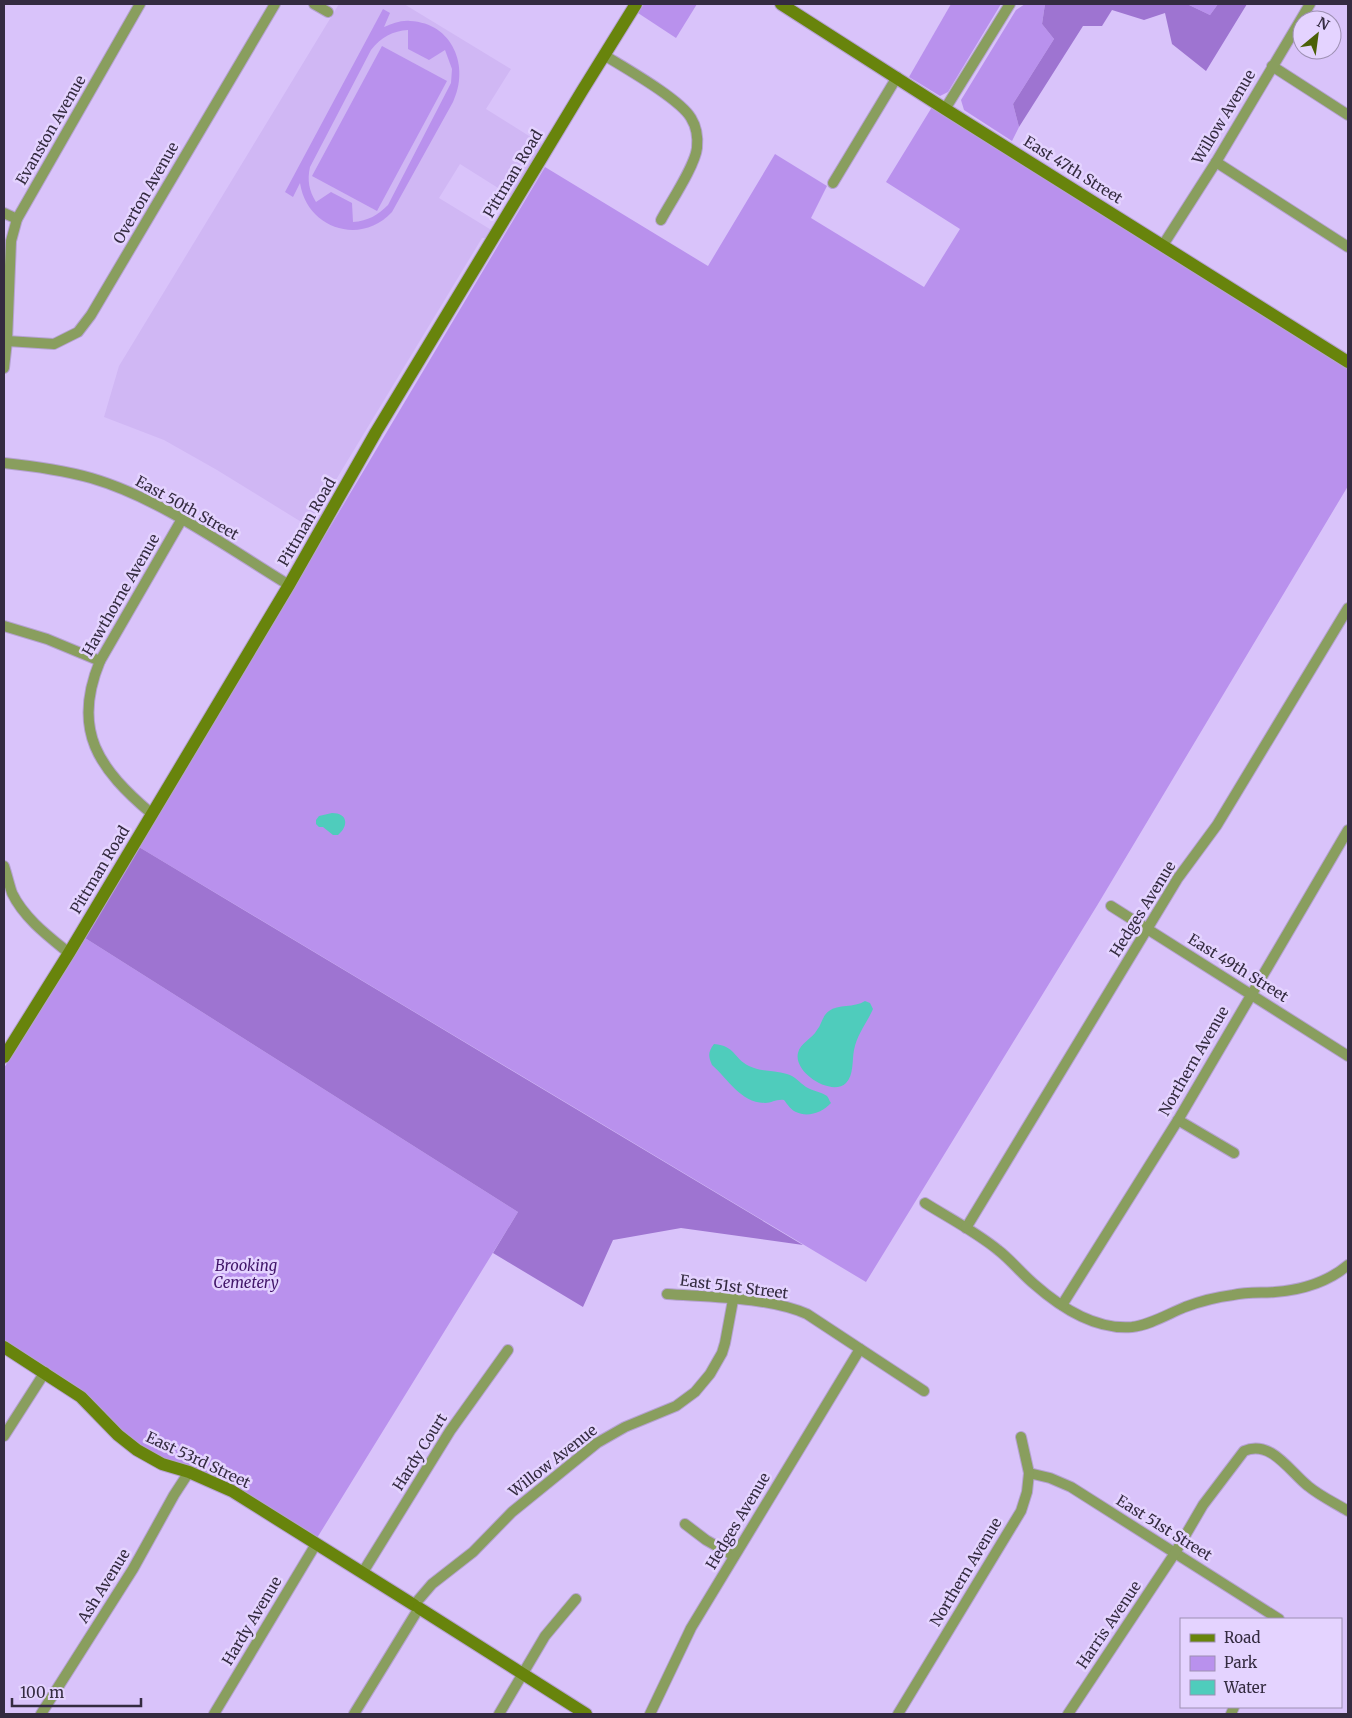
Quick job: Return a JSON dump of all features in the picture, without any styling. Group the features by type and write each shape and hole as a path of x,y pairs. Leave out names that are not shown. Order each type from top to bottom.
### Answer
{"street":[{"name":"Evanston Avenue","path":"4,368 7,341 11,241 17,219 140,4"},
{"name":"Overton Avenue","path":"7,341 54,344 78,332 91,316 275,4"},
{"path":"314,4 328,12"},
{"name":"Pittman Road","path":"4,1057 69,953 289,585 376,432 636,4"},
{"name":"East 47th Street","path":"782,4 945,109 1348,362"},
{"path":"945,109 1010,4"},
{"name":"Willow Avenue","path":"1163,245 1216,162 1310,4"},
{"path":"604,54 680,104 691,117 696,128 697,148 688,171 661,220"},
{"path":"1272,66 1348,115"},
{"path":"833,183 897,77"},
{"path":"1216,162 1348,246"},
{"path":"4,213 17,219"},
{"name":"East 50th Street","path":"4,463 46,468 92,479 136,495 182,520 289,585"},
{"name":"Hawthorne Avenue","path":"152,814 115,779 102,760 92,738 87,716 88,702 92,679 100,661 182,520"},
{"name":"Hedges Avenue","path":"966,1228 1178,878 1216,825 1348,608"},
{"path":"4,626 47,638 100,661"},
{"name":"Northern Avenue","path":"1062,1305 1178,1120 1250,994 1348,830"},
{"path":"4,866 12,892 21,908 36,925 69,953"},
{"name":"East 49th Street","path":"1111,906 1348,1056"},
{"path":"1178,1120 1234,1153"},
{"path":"925,1203 998,1250 1035,1285 1062,1305 1083,1318 1099,1324 1116,1327 1133,1327 1145,1324 1212,1298 1237,1294 1293,1290 1319,1283 1340,1272 1348,1265"},
{"name":"East 51st Street","path":"667,1294 772,1303 799,1310 924,1391"},
{"name":"Willow Avenue","path":"354,1714 432,1584 472,1552 512,1512 597,1443 625,1427 676,1406 695,1392 710,1374 722,1353 733,1300"},
{"name":"East 53rd Street","path":"4,1347 81,1397 118,1435 137,1450 162,1464 189,1472 232,1491 586,1714"},
{"name":"Hedges Avenue","path":"650,1714 691,1628 860,1349"},
{"name":"Hardy Court","path":"363,1572 450,1430 508,1350"},
{"path":"4,1436 45,1372"},
{"name":"Northern Avenue","path":"898,1714 1021,1511 1027,1492 1029,1473 1021,1437"},
{"name":"Harris Avenue","path":"1068,1714 1175,1553 1203,1505 1244,1451 1252,1447 1267,1451 1284,1461 1310,1488 1348,1511"},
{"name":"Ash Avenue","path":"41,1714 134,1568 174,1495 189,1472"},
{"name":"East 51st Street","path":"1029,1473 1050,1478 1071,1487 1277,1618"},
{"path":"685,1524 706,1540 734,1556"},
{"name":"Hardy Avenue","path":"214,1714 316,1544"},
{"path":"499,1714 545,1636 576,1599"},
{"path":"1262,1608 1264,1618"}],"shaded area":[{"path":"339,4 404,4 511,69 486,109 545,146 514,198 460,164 439,198 493,231 487,238 482,238 328,493 323,507 323,514 316,531 164,440 104,417 119,366"},
{"path":"1045,4 1187,4 1210,15 1218,4 1247,4 1206,71 1172,44 1165,13 1144,20 1112,10 1102,26 1083,26 1019,127 1013,104 1054,39 1042,24"},
{"path":"139,847 803,1245 681,1228 613,1240 583,1307 493,1253 518,1212 85,938"}],"green space":[{"path":"644,4 697,4 676,38 638,13"},
{"path":"951,4 1001,4 948,92 940,96 909,77"},
{"path":"1025,4 1045,4 1042,24 1054,39 1013,104 1019,127 1012,141 964,110 961,100 1016,10"},
{"path":"1187,4 1218,4 1210,15"},
{"path":"383,9 390,13 384,27 397,22 410,21 425,24 447,38 454,49 458,62 460,75 458,89 453,102 392,212 379,222 366,228 351,230 337,228 313,212 305,199 300,183 293,197 285,192","holes":["408,30 408,49 429,60 445,50 452,69 451,83 388,205 372,217 353,222 352,203 331,192 316,202 309,185 310,167 371,50 388,36"]},
{"path":"382,46 447,81 377,211 312,176"},
{"path":"932,107 1348,369 1348,486 1098,904 866,1282 139,847 545,167 708,266 775,154 827,186 811,218 924,287 960,229 886,182"},
{"name":"Brooking Cemetery","path":"85,938 518,1212 317,1538 185,1465 160,1457 144,1448 128,1436 102,1410 4,1343 4,1068"}],"water":[{"path":"332,813 341,815 345,821 344,828 338,835 333,835 316,824 319,816"},
{"path":"865,1001 870,1003 873,1009 855,1044 852,1072 849,1080 840,1087 823,1085 815,1081 801,1068 798,1061 799,1050 819,1028 829,1011 837,1007 856,1005"},
{"path":"714,1044 731,1050 749,1066 792,1076 811,1090 827,1096 831,1103 820,1111 801,1114 794,1111 784,1100 765,1103 749,1099 742,1095 712,1065 709,1054"}]}
